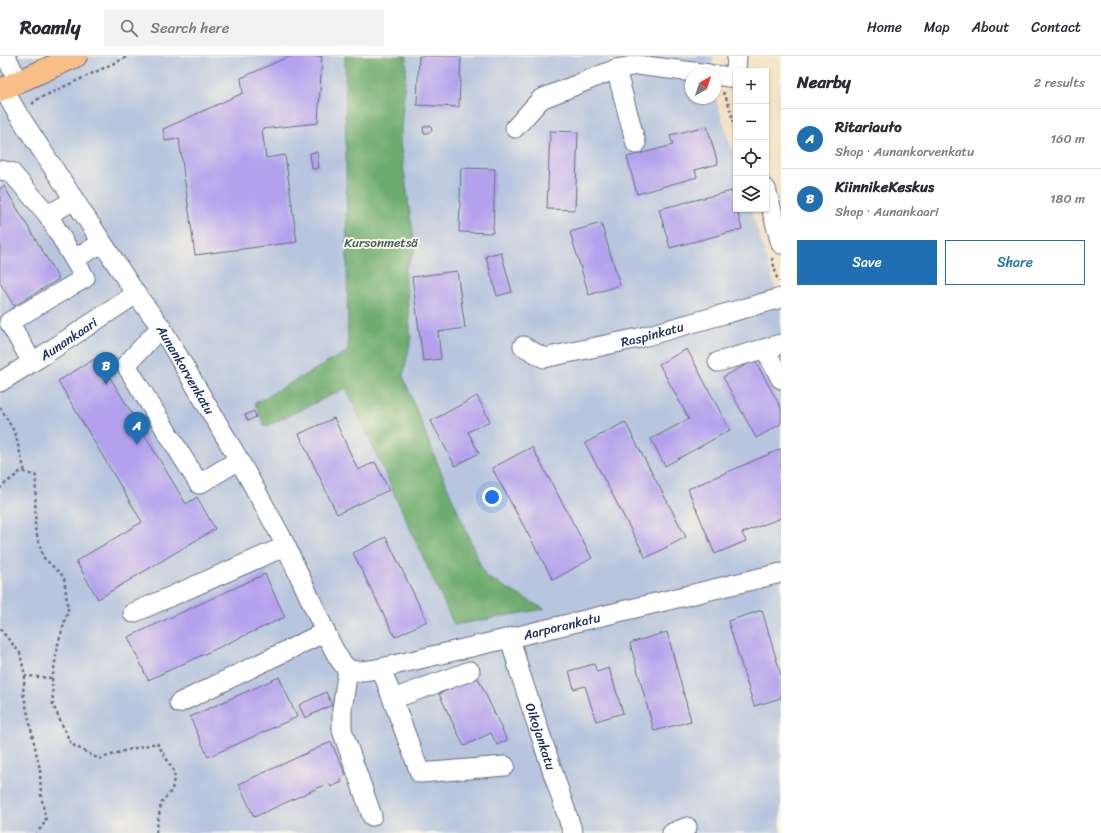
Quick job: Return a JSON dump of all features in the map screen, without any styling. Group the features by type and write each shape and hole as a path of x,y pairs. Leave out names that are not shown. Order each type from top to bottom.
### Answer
{"main road":[{"path":"7,87 76,56"}],"street":[{"name":"Aunankorvenkatu","path":"6,56 7,87 16,111 136,294 161,327 239,460 286,546 325,632 337,656 346,667"},
{"path":"736,56 736,68"},
{"path":"515,128 541,99 616,69 636,65 685,71"},
{"path":"616,69 636,144"},
{"path":"721,76 733,78"},
{"path":"0,170 12,172 48,215 85,278 5,324 32,362"},
{"path":"48,215 74,200"},
{"path":"769,200 781,244"},
{"path":"74,259 102,243"},
{"name":"Aunankaari","path":"0,382 136,294"},
{"name":"Raspinkatu","path":"523,346 544,358 639,338 781,298"},
{"path":"161,327 126,365 199,484 239,460"},
{"path":"718,362 773,347 781,379"},
{"path":"133,614 286,546"},
{"name":"Aarporankatu","path":"346,667 354,671 363,672 781,573"},
{"path":"178,703 325,632"},
{"name":"Oikojankatu","path":"510,638 520,673 573,833"},
{"path":"346,667 342,710 342,730 372,816"},
{"path":"381,668 420,773 505,766"},
{"path":"393,699 470,671"}],"path":[{"path":"30,105 38,99 129,56"},
{"path":"0,407 15,433 25,472"},
{"path":"0,490 1,487 21,471 36,476 35,528 43,557 64,577 68,610 58,644 53,678 53,705 71,744 99,759 127,750 157,743 175,773 172,790 161,803 156,833"},
{"path":"0,628 20,653 25,676 23,692 40,770 41,795 46,821 37,833"},
{"path":"25,676 53,678"}],"shaded area":[{"path":"0,56 713,56 713,68 685,68 685,104 718,104 733,153 733,212 752,212 781,306 781,833 0,833"}],"green space":[{"name":"Kursonmetsä","path":"345,56 407,56 400,143 415,249 405,269 411,339 403,376 431,448 485,576 544,609 454,625 346,388 265,427 255,403 348,351"}],"building":[{"path":"290,56 322,56 318,123 262,129 266,158 285,155 297,242 195,255 179,139 165,141 163,129 243,93 241,78"},
{"path":"419,56 461,56 459,107 417,105"},
{"path":"431,125 432,131 424,134 423,127"},
{"path":"707,126 718,164 695,170 697,177 637,194 627,157 673,145 670,135"},
{"path":"550,131 578,132 575,210 547,209"},
{"path":"317,152 319,168 312,169 310,153"},
{"path":"461,168 495,169 493,233 459,232"},
{"path":"4,186 59,279 14,306 0,283 0,188"},
{"path":"732,191 733,212 738,212 742,229 670,248 659,209"},
{"path":"601,223 620,285 589,295 570,232"},
{"path":"501,252 512,292 497,296 486,256"},
{"path":"457,271 465,328 438,332 441,359 423,361 412,277"},
{"path":"687,349 730,430 665,466 651,439 689,419 659,364"},
{"path":"98,357 186,504 197,497 215,529 98,599 76,561 142,522 58,381"},
{"path":"755,360 781,408 781,424 756,438 723,377"},
{"path":"477,396 490,421 468,432 479,453 455,466 431,421"},
{"path":"254,411 256,417 248,421 245,415"},
{"path":"334,418 358,470 375,462 389,490 337,514 299,434"},
{"path":"625,422 686,537 646,558 585,443"},
{"path":"532,447 592,558 553,580 492,468"},
{"path":"781,449 781,518 742,533 746,541 715,554 688,489"},
{"path":"386,537 427,621 395,637 353,553"},
{"path":"265,574 285,617 148,680 128,637"},
{"path":"762,610 781,675 781,698 754,706 728,621"},
{"path":"667,632 691,721 654,731 630,643"},
{"path":"594,664 597,672 609,668 623,713 596,721 585,686 574,689 569,671"},
{"path":"477,676 507,740 497,745 491,733 464,746 439,694"},
{"path":"279,677 297,717 208,757 190,717"},
{"path":"326,692 332,705 305,718 299,705"},
{"path":"331,742 346,775 340,778 342,782 331,787 329,783 254,817 239,784"}],"place":[{"name":"KiinnikeKeskus","path":"106,385"},
{"name":"Ritariauto","path":"137,445"}]}
